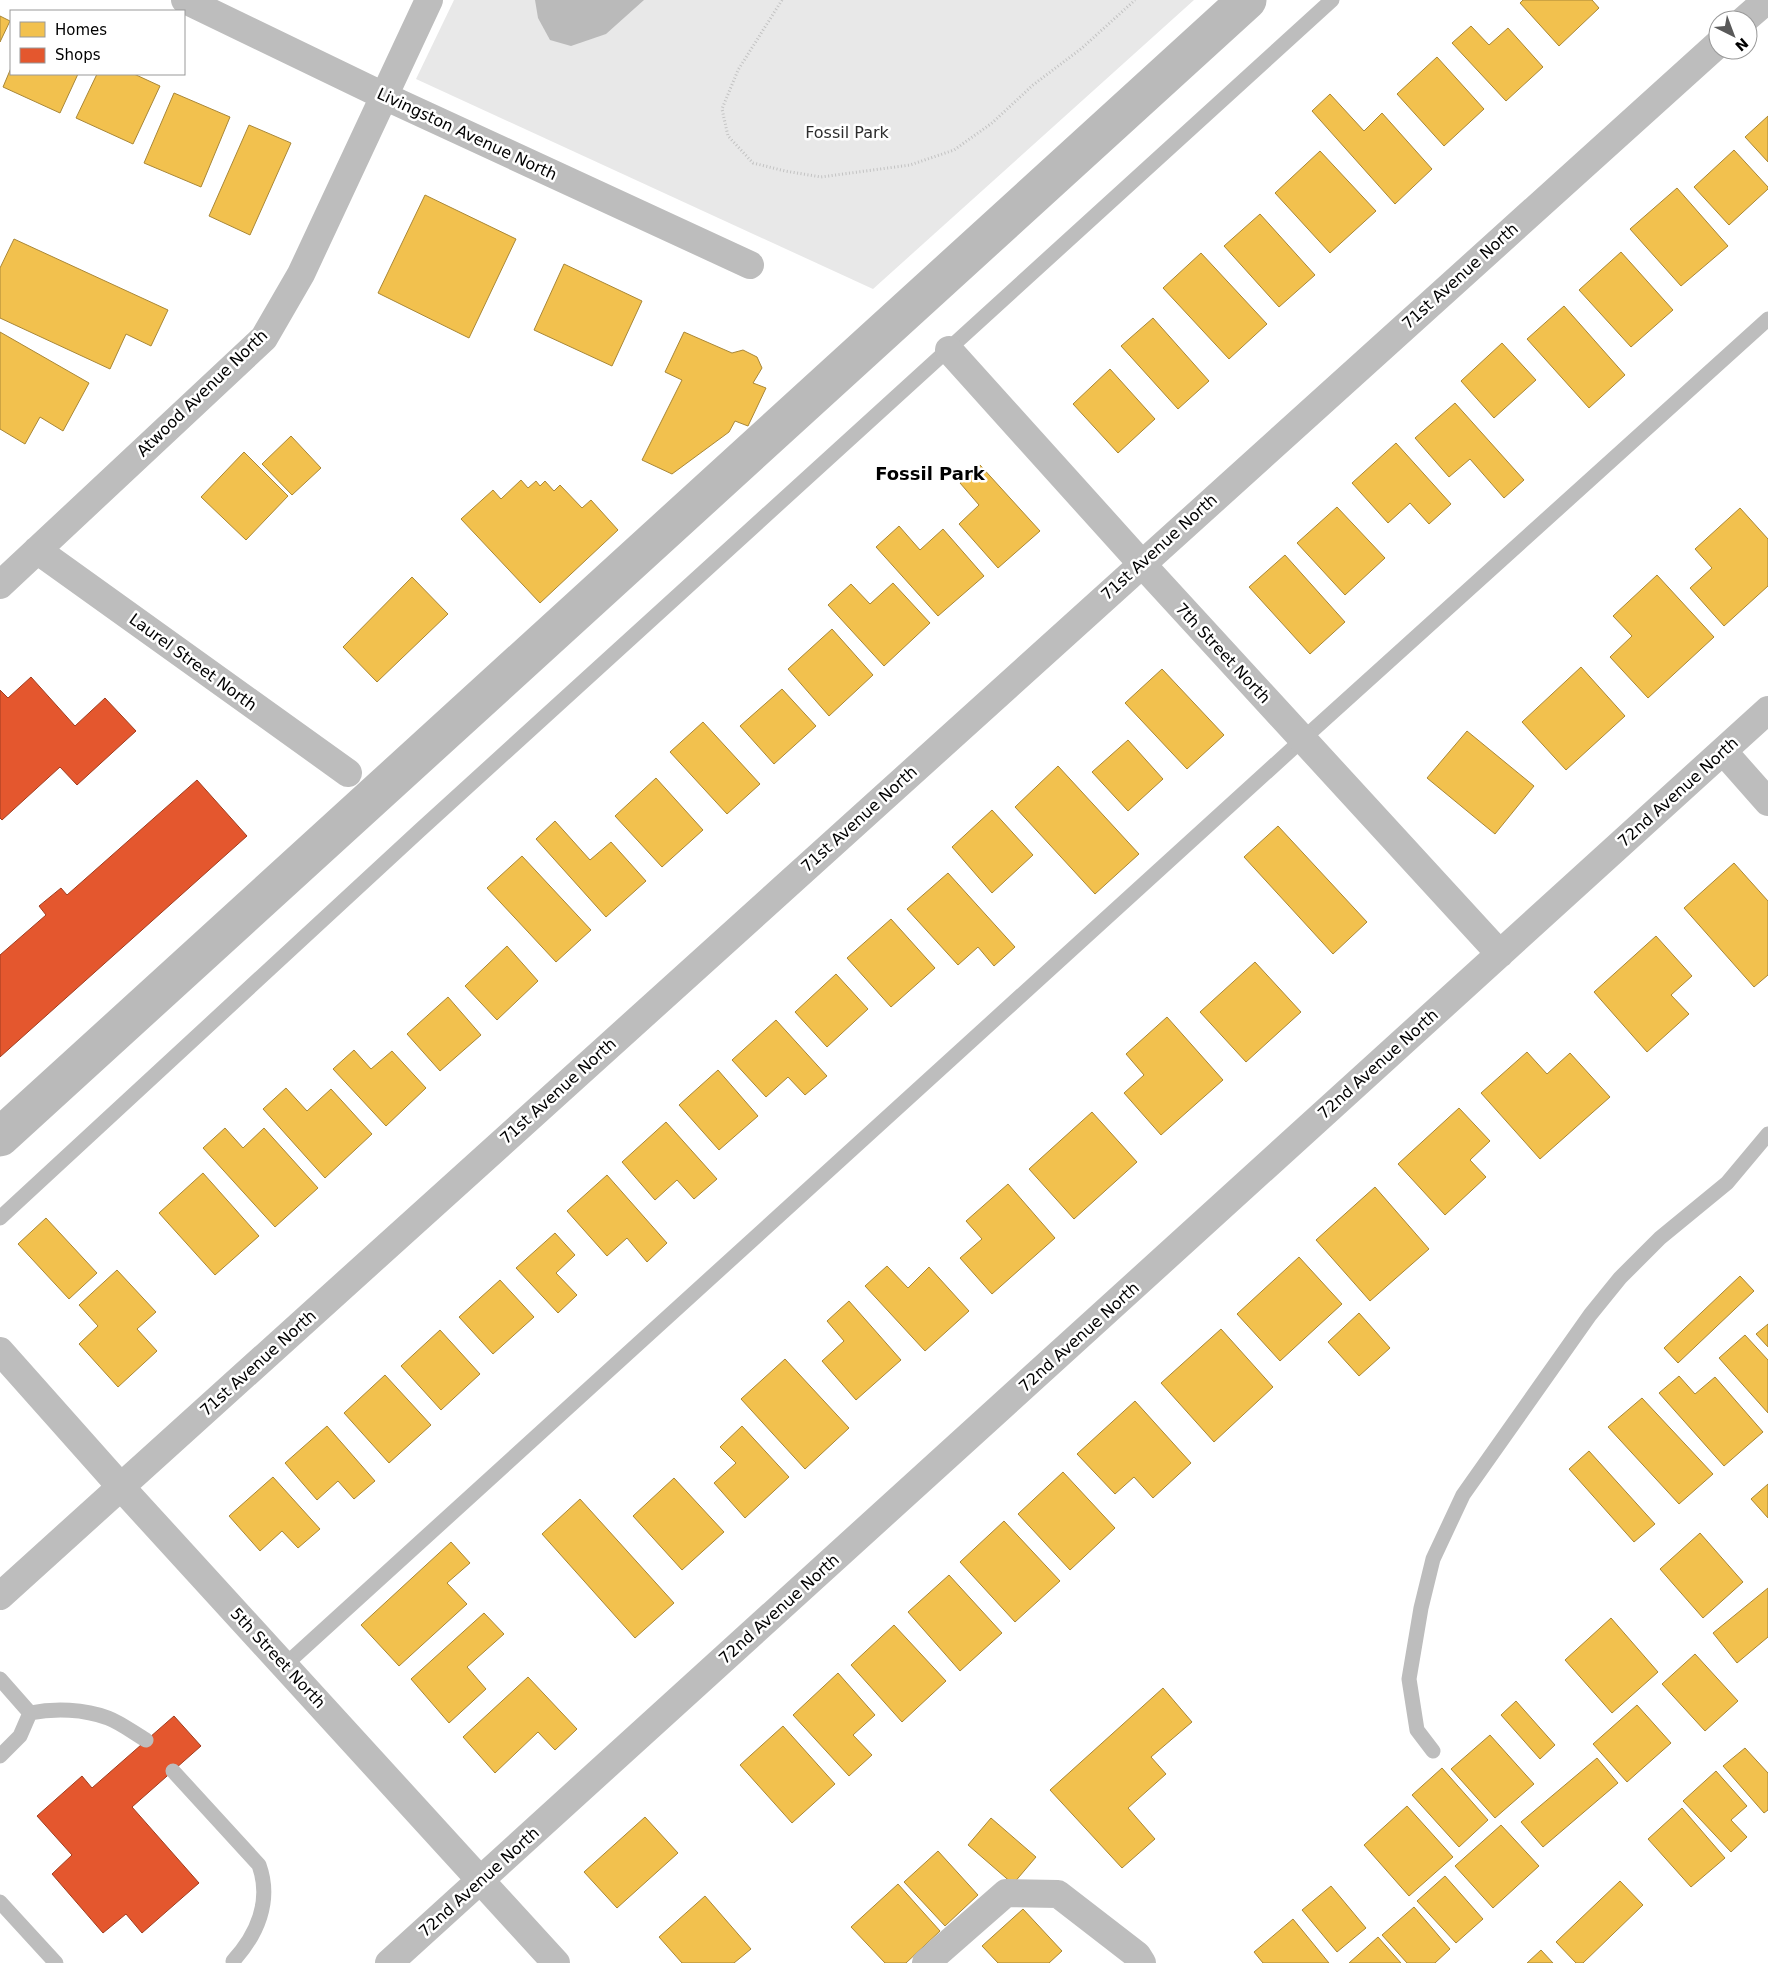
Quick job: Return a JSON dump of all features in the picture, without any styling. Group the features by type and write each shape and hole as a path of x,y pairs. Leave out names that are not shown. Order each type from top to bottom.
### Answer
{"street":[{"name":"Livingston Avenue North","path":"185,0 384,96 750,265"},
{"name":"Atwood Avenue North","path":"0,585 264,338 302,274 429,0"},
{"path":"1756,10 1767,0"},
{"name":"71st Avenue North","path":"0,1596 1708,53"},
{"name":"7th Street North","path":"949,350 1141,564 1500,954"},
{"name":"Laurel Street North","path":"37,550 348,774"},
{"name":"72nd Avenue North","path":"389,1963 1768,710"},
{"path":"1723,751 1768,802"},
{"name":"5th Street North","path":"0,1351 121,1487 556,1963"},
{"path":"926,1963 1006,1893 1058,1894 1137,1955 1142,1963"}],"lane":[{"path":"0,1218 427,824 1332,0"},
{"path":"285,1666 1303,739 1768,319"},
{"path":"1433,1752 1417,1730 1409,1679 1421,1608 1433,1559 1463,1495 1590,1315 1620,1278 1660,1238 1727,1183 1768,1134"},
{"path":"0,1679 30,1712"},
{"path":"30,1712 52,1709 109,1718 146,1740"},
{"path":"0,1756 20,1736 30,1712"},
{"path":"173,1771 259,1866 263,1878 265,1894 261,1916 236,1962"},
{"path":"0,1902 56,1963"}],"path":[{"path":"782,0 738,70 722,109 728,136 753,163 821,177 910,164 954,150 992,123 1033,85 1082,48 1135,0"}],"green space":[{"name":"Fossil Park","path":"454,0 1194,0 873,289 416,79"}],"shaded area":[{"path":"535,0 644,0 606,34 571,46 550,40 538,18"}],"building: Homes":[{"path":"1523,0 1592,0 1599,8 1559,46 1520,3"},
{"path":"0,16 10,21 0,42"},
{"path":"1471,26 1489,45 1508,28 1543,67 1506,101 1452,43"},
{"path":"1437,57 1484,109 1444,146 1397,94"},
{"path":"10,70 10,75 78,75 60,113 3,87"},
{"path":"97,75 136,75 160,86 133,144 76,118"},
{"path":"174,93 230,117 201,187 144,163"},
{"path":"1330,94 1364,131 1382,113 1432,169 1395,204 1312,111"},
{"path":"1768,116 1768,162 1745,137"},
{"path":"249,125 291,143 250,235 209,216"},
{"path":"1734,150 1768,189 1729,225 1694,187"},
{"path":"1320,151 1376,211 1330,253 1275,193"},
{"path":"1677,188 1728,246 1681,286 1630,229"},
{"path":"425,195 516,239 469,338 378,293"},
{"path":"1260,214 1315,275 1279,307 1224,246"},
{"path":"14,239 168,310 151,346 126,334 110,369 0,318 0,268"},
{"path":"1621,252 1673,310 1631,347 1579,290"},
{"path":"1201,253 1267,324 1229,359 1163,288"},
{"path":"564,264 642,301 612,366 534,330"},
{"path":"1564,306 1625,375 1589,408 1527,339"},
{"path":"1153,318 1209,381 1178,409 1121,346"},
{"path":"0,332 89,383 63,431 40,417 25,444 0,429"},
{"path":"684,332 732,353 743,350 757,357 762,368 753,383 766,388 748,426 735,421 729,432 672,474 642,460 682,380 665,372"},
{"path":"1502,343 1536,380 1494,418 1461,381"},
{"path":"1110,369 1155,419 1118,453 1073,404"},
{"path":"1455,403 1524,480 1504,498 1470,459 1449,477 1415,438"},
{"path":"291,436 321,468 292,495 262,464"},
{"path":"1396,443 1451,504 1429,524 1410,503 1388,523 1352,483"},
{"path":"244,452 288,496 246,540 201,497"},
{"path":"980,465 1040,531 998,568 959,524 979,505 960,483"},
{"path":"521,480 528,488 536,481 540,486 545,481 554,491 560,485 582,508 591,500 618,530 540,603 461,519 493,490 501,499"},
{"path":"1337,507 1385,558 1345,595 1297,543"},
{"path":"1740,508 1768,539 1768,586 1724,626 1690,588 1712,568 1695,549"},
{"path":"899,526 920,550 943,529 984,576 938,616 876,547"},
{"path":"1285,555 1345,622 1310,654 1249,587"},
{"path":"1657,575 1714,637 1648,698 1610,657 1632,636 1613,616"},
{"path":"412,577 448,614 377,682 343,647"},
{"path":"893,583 930,623 884,666 828,605 851,584 870,604"},
{"path":"832,629 873,675 829,716 788,669"},
{"path":"1581,667 1625,716 1566,770 1522,722"},
{"path":"1162,669 1224,735 1187,769 1125,703"},
{"path":"782,689 816,726 774,764 740,726"},
{"path":"703,722 760,784 727,814 670,752"},
{"path":"1467,731 1534,786 1495,834 1427,778"},
{"path":"1128,740 1163,779 1128,811 1092,772"},
{"path":"1058,766 1139,854 1095,894 1015,807"},
{"path":"656,778 703,830 662,867 615,816"},
{"path":"992,810 1033,855 992,893 952,847"},
{"path":"555,821 590,860 611,842 646,881 606,917 536,839"},
{"path":"1278,826 1367,922 1333,954 1244,857"},
{"path":"522,856 591,930 556,962 487,888"},
{"path":"1734,863 1768,901 1768,975 1754,987 1684,908"},
{"path":"948,873 1015,947 994,966 978,947 958,965 907,909"},
{"path":"891,919 935,968 891,1007 847,958"},
{"path":"1656,936 1692,976 1671,995 1689,1014 1647,1052 1594,992"},
{"path":"507,946 538,981 497,1020 465,986"},
{"path":"1255,962 1301,1012 1246,1062 1200,1012"},
{"path":"836,974 868,1009 827,1047 795,1012"},
{"path":"448,997 481,1035 440,1071 407,1034"},
{"path":"1167,1017 1223,1080 1161,1135 1124,1093 1144,1075 1126,1054"},
{"path":"776,1020 827,1076 805,1095 788,1077 766,1097 732,1060"},
{"path":"354,1050 371,1069 392,1051 426,1088 386,1126 333,1069"},
{"path":"1527,1052 1547,1074 1570,1053 1610,1097 1540,1159 1481,1093"},
{"path":"718,1070 758,1116 719,1150 679,1105"},
{"path":"286,1088 307,1111 331,1089 372,1134 325,1178 263,1109"},
{"path":"1459,1108 1490,1141 1470,1160 1486,1177 1445,1215 1398,1164"},
{"path":"1092,1112 1137,1162 1074,1219 1029,1169"},
{"path":"666,1122 717,1179 694,1199 677,1180 655,1200 622,1162"},
{"path":"225,1128 243,1148 264,1128 318,1188 275,1227 203,1148"},
{"path":"203,1173 259,1236 215,1275 159,1213"},
{"path":"607,1175 667,1243 647,1262 627,1238 607,1256 567,1211"},
{"path":"1008,1184 1055,1238 992,1294 960,1258 982,1239 966,1221"},
{"path":"1375,1187 1429,1249 1370,1301 1316,1240"},
{"path":"46,1218 97,1273 69,1299 18,1244"},
{"path":"555,1233 575,1255 556,1273 577,1295 558,1313 516,1268"},
{"path":"1299,1257 1342,1304 1280,1361 1237,1314"},
{"path":"887,1266 908,1288 929,1267 969,1311 925,1351 865,1286"},
{"path":"117,1270 156,1312 137,1329 157,1351 118,1387 79,1344 98,1326 79,1305"},
{"path":"1740,1276 1754,1291 1678,1363 1664,1348"},
{"path":"500,1280 534,1317 493,1354 459,1317"},
{"path":"849,1301 901,1360 856,1400 822,1361 844,1341 827,1321"},
{"path":"1359,1313 1390,1348 1359,1376 1328,1342"},
{"path":"1768,1324 1768,1347 1756,1334"},
{"path":"1221,1329 1273,1387 1214,1442 1161,1383"},
{"path":"440,1330 480,1374 441,1410 401,1366"},
{"path":"1745,1335 1768,1360 1768,1413 1719,1358"},
{"path":"785,1359 849,1428 805,1469 741,1399"},
{"path":"385,1375 431,1425 389,1463 344,1413"},
{"path":"1679,1376 1695,1394 1715,1377 1763,1432 1724,1466 1659,1393"},
{"path":"1642,1398 1713,1474 1679,1504 1608,1427"},
{"path":"1135,1401 1191,1463 1153,1498 1134,1477 1115,1494 1077,1454"},
{"path":"327,1426 375,1481 354,1499 338,1481 317,1500 285,1463"},
{"path":"742,1426 789,1477 745,1518 714,1483 736,1463 720,1447"},
{"path":"1589,1451 1655,1524 1634,1542 1569,1469"},
{"path":"1063,1472 1115,1528 1070,1570 1018,1514"},
{"path":"273,1477 320,1529 298,1548 282,1531 260,1551 229,1516"},
{"path":"674,1478 724,1532 682,1570 633,1516"},
{"path":"1768,1484 1768,1518 1751,1499"},
{"path":"580,1499 674,1603 635,1638 542,1534"},
{"path":"1004,1521 1060,1581 1015,1622 960,1562"},
{"path":"1700,1533 1743,1582 1703,1618 1660,1569"},
{"path":"451,1542 470,1563 447,1583 467,1604 399,1666 361,1625"},
{"path":"949,1575 1002,1633 960,1671 908,1612"},
{"path":"1768,1588 1768,1637 1737,1663 1713,1633"},
{"path":"484,1613 504,1634 467,1667 486,1689 449,1723 411,1679"},
{"path":"1611,1618 1658,1672 1612,1713 1565,1660"},
{"path":"894,1625 946,1681 902,1722 851,1665"},
{"path":"1695,1654 1738,1701 1705,1731 1662,1684"},
{"path":"838,1673 875,1715 853,1735 872,1755 849,1776 793,1715"},
{"path":"528,1677 577,1729 555,1750 538,1732 495,1773 463,1737"},
{"path":"1163,1688 1192,1722 1151,1757 1166,1774 1128,1808 1155,1839 1122,1868 1050,1790"},
{"path":"1516,1701 1555,1745 1540,1759 1501,1715"},
{"path":"1637,1705 1671,1743 1627,1782 1593,1744"},
{"path":"783,1726 835,1784 792,1823 740,1765"},
{"path":"1490,1735 1534,1784 1495,1818 1451,1769"},
{"path":"1745,1748 1768,1773 1768,1810 1764,1813 1723,1766"},
{"path":"1597,1758 1618,1783 1543,1847 1521,1822"},
{"path":"1442,1768 1488,1820 1459,1847 1412,1795"},
{"path":"1716,1771 1747,1806 1731,1820 1747,1837 1731,1852 1683,1801"},
{"path":"1407,1806 1453,1857 1409,1896 1364,1845"},
{"path":"1682,1808 1725,1858 1691,1887 1648,1839"},
{"path":"645,1817 678,1853 617,1908 584,1872"},
{"path":"991,1818 1036,1857 1013,1884 968,1845"},
{"path":"1501,1825 1539,1866 1493,1908 1455,1866"},
{"path":"938,1851 978,1895 945,1926 904,1882"},
{"path":"1445,1876 1483,1919 1456,1943 1417,1901"},
{"path":"1620,1881 1643,1905 1583,1963 1576,1963 1556,1942"},
{"path":"898,1884 940,1931 906,1963 885,1963 851,1927"},
{"path":"1331,1886 1366,1928 1337,1952 1302,1910"},
{"path":"705,1896 751,1949 734,1963 682,1963 659,1937"},
{"path":"1414,1907 1450,1949 1435,1963 1407,1963 1382,1935"},
{"path":"1023,1909 1062,1951 1049,1963 998,1963 982,1946"},
{"path":"1293,1919 1329,1963 1263,1963 1254,1952"},
{"path":"1378,1937 1401,1963 1349,1963"},
{"path":"1541,1950 1553,1963 1527,1963"}],"building: Shops":[{"path":"31,677 75,726 105,698 136,731 77,785 60,767 2,820 0,818 0,690 8,698"},
{"path":"197,780 247,836 0,1057 0,955 46,915 39,906 61,888 67,895"},
{"path":"174,1716 201,1746 132,1807 199,1883 142,1933 126,1914 103,1933 52,1874 72,1855 37,1816 82,1776 92,1788"}],"waterway":[{"path":"0,1137 1247,0"}],"district":[{"name":"Fossil Park","path":"930,473"}]}
